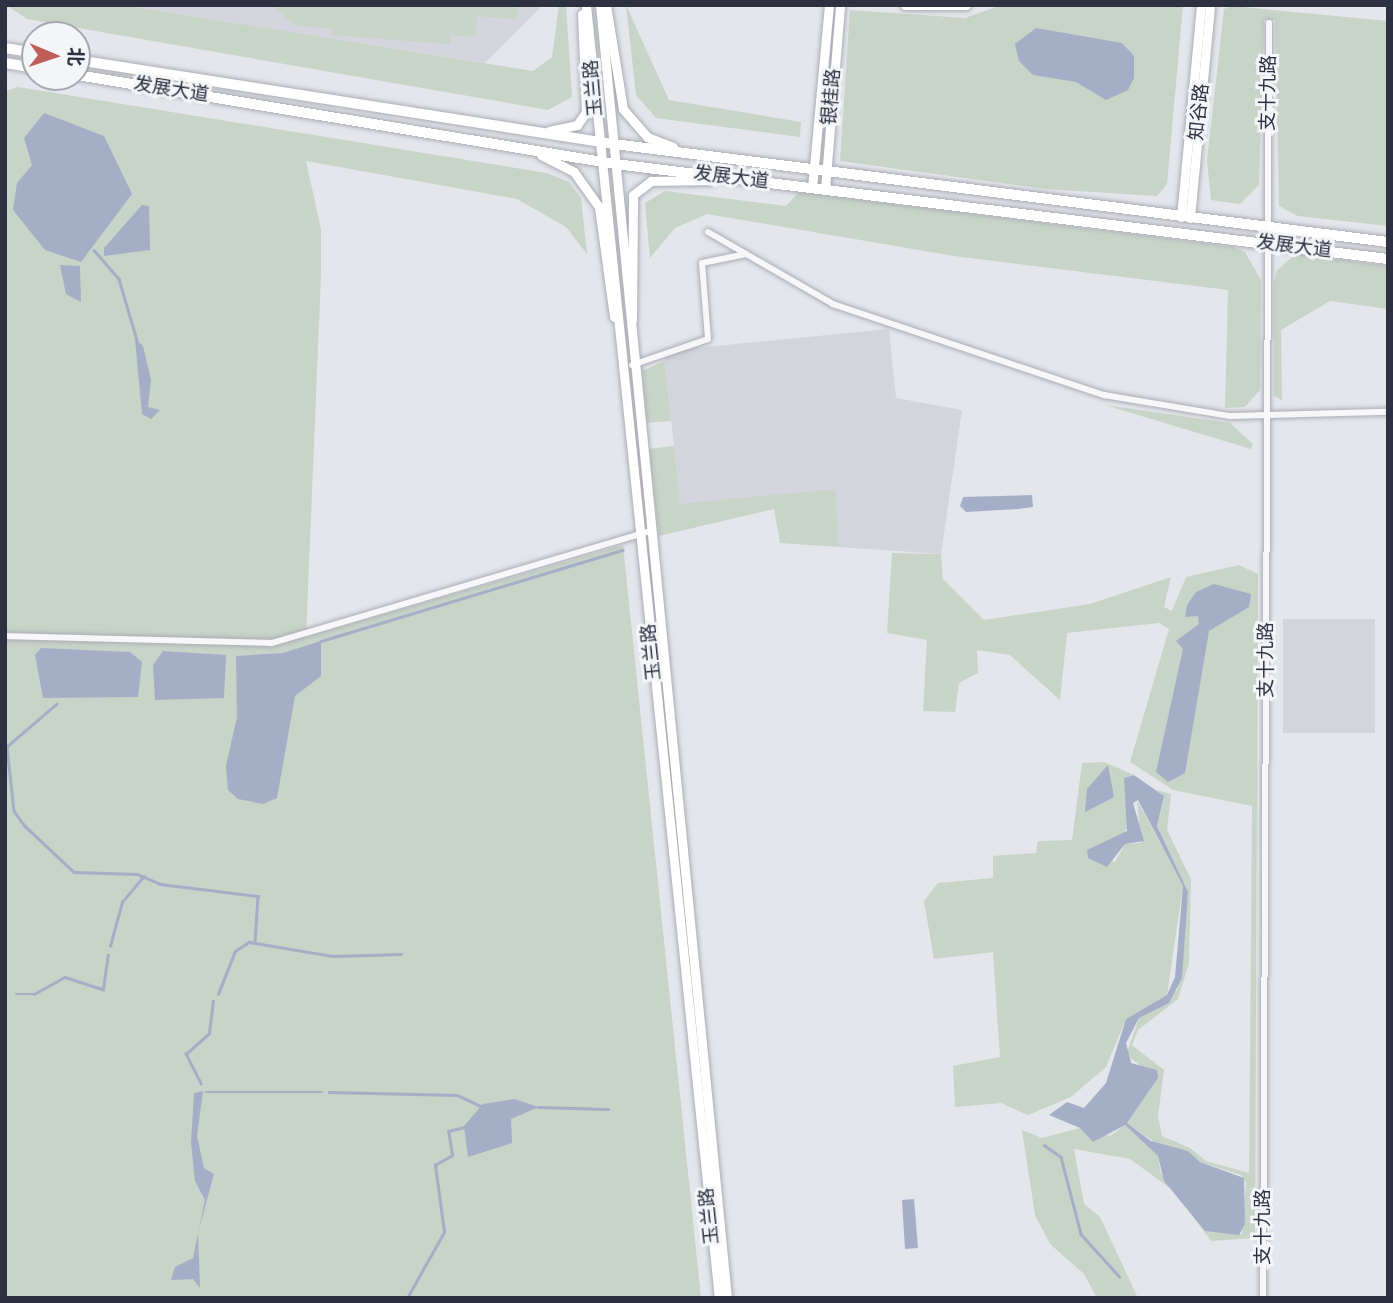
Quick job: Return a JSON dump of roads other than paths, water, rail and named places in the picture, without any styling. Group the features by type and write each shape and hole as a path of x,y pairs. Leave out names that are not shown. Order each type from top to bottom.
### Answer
{"main road":[{"name":"发展大道","path":"91,62 599,142 1388,242"},
{"name":"发展大道","path":"91,77 615,164 1388,259"}],"street":[{"path":"516,129 556,131 582,120 584,5"},
{"name":"玉兰路","path":"584,5 624,336 719,1298"},
{"name":"玉兰路","path":"600,5 614,144 624,336 632,365 644,532 727,1298"},
{"path":"606,5 618,95 635,126 661,145 761,163"},
{"name":"银桂路","path":"812,188 829,5"},
{"name":"银桂路","path":"825,190 840,5"},
{"path":"905,5 966,5"},
{"name":"知谷路","path":"1185,217 1201,5"},
{"name":"知谷路","path":"1185,217 1210,5"},
{"name":"支十九路","path":"1264,1298 1269,23"},
{"path":"509,146 562,163 588,186 599,207 607,296 624,336"},
{"path":"624,336 636,292 634,195 664,179 760,182"},
{"path":"708,232 833,304 1030,374 1160,407 1268,417 1388,412"},
{"path":"632,365 708,339 702,263 746,254"},
{"path":"5,636 272,643 644,532"}],"water":[{"path":"1036,28 1122,43 1134,56 1134,78 1128,90 1106,100 1076,82 1033,75 1019,61 1015,44"},
{"path":"44,113 104,136 132,194 81,262 45,250 13,210 17,183 32,165 24,138"},
{"path":"142,205 149,206 150,250 104,256 104,248"},
{"path":"60,265 80,266 81,302 66,294"},
{"path":"135,339 143,346 151,380 148,407 160,410 151,419 142,414"},
{"path":"1032,495 1033,507 966,512 960,506 963,497"},
{"path":"1214,584 1251,594 1249,607 1209,631 1185,773 1168,782 1156,772 1183,649 1176,641 1199,624 1198,616 1185,617 1187,605 1196,592"},
{"path":"321,641 321,676 295,696 277,798 263,804 238,799 228,790 226,766 237,717 236,656 283,653"},
{"path":"41,648 130,652 142,662 138,697 43,698 35,655"},
{"path":"163,651 226,655 224,698 155,700 153,665"},
{"path":"1108,765 1114,797 1085,812 1087,789"},
{"path":"1134,775 1164,796 1157,826 1188,892 1182,978 1169,1003 1139,1018 1126,1043 1131,1063 1157,1070 1158,1078 1127,1123 1151,1141 1188,1151 1200,1162 1244,1178 1245,1224 1239,1235 1205,1231 1164,1181 1158,1156 1125,1125 1093,1142 1080,1128 1049,1115 1067,1102 1084,1108 1106,1083 1126,1019 1167,995 1175,977 1183,886 1138,800 1133,803 1144,841 1125,844 1107,867 1088,858 1087,850 1127,831 1124,778"},
{"path":"203,1091 197,1136 204,1168 214,1174 199,1230 205,1200 195,1181 191,1143 194,1093"},
{"path":"514,1099 539,1107 511,1119 512,1143 468,1157 464,1126 483,1104"},
{"path":"914,1199 918,1248 905,1249 902,1200"},
{"path":"198,1234 200,1288 193,1279 171,1280 175,1267 193,1258"}],"waterway":[{"path":"94,250 119,279 137,340"},
{"path":"321,641 623,550"},
{"path":"57,704 7,747 14,811 25,826 74,872 137,874 160,884 258,896 255,943"},
{"path":"110,946 122,902 144,876"},
{"path":"218,994 235,951 249,942 333,956 401,954"},
{"path":"16,994 34,994 65,977 103,989 108,955"},
{"path":"201,1084 186,1054 209,1033 213,1001"},
{"path":"206,1092 322,1092"},
{"path":"329,1092 457,1095 481,1106"},
{"path":"538,1107 608,1109"},
{"path":"407,1298 444,1232 435,1165 452,1155 448,1131 465,1127"},
{"path":"1044,1145 1061,1157 1081,1234 1119,1276"}]}
